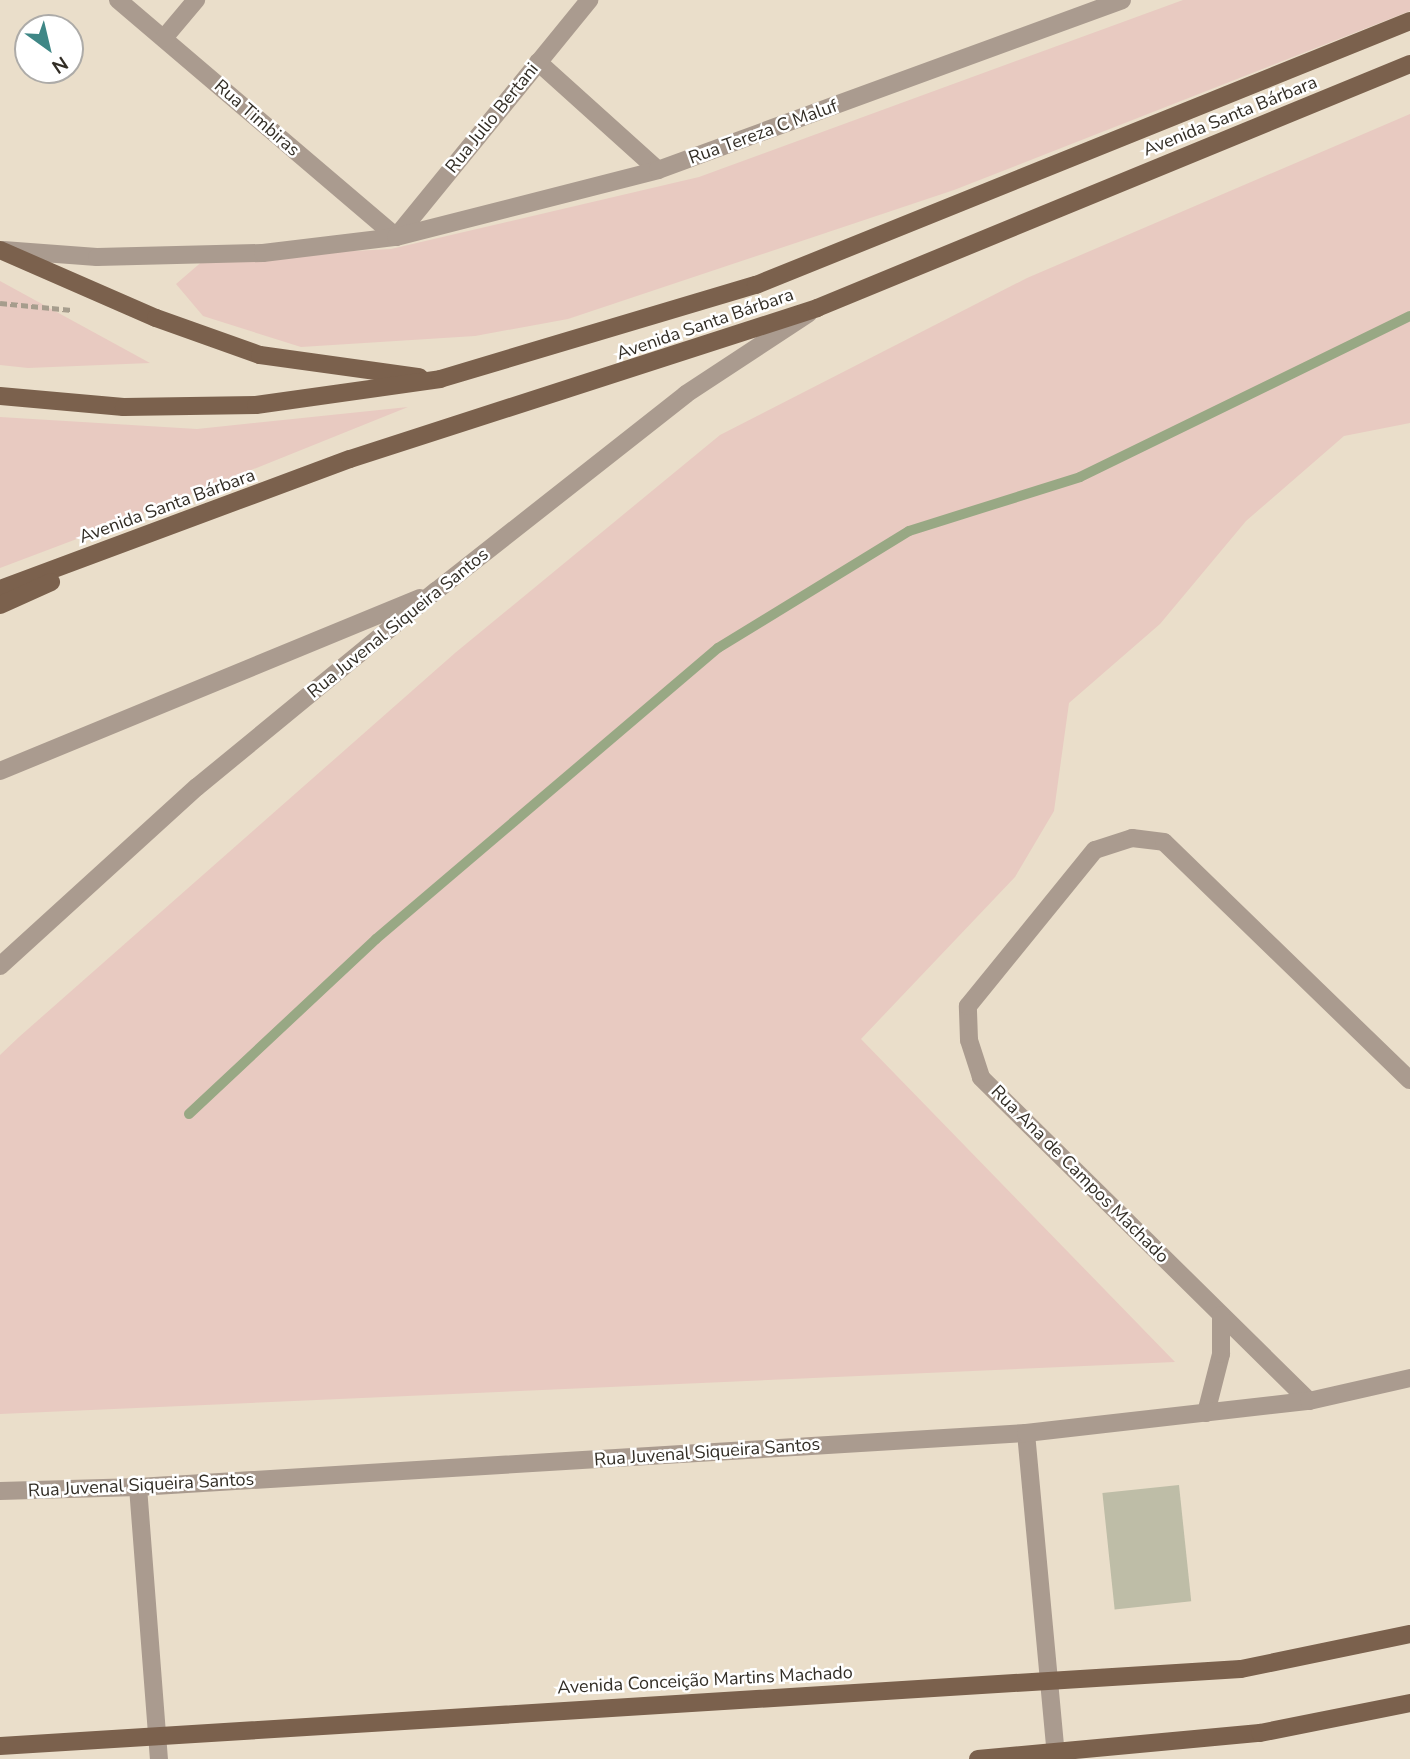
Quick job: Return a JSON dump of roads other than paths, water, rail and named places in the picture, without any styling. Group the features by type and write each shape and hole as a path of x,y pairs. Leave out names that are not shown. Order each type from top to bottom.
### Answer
{"main road":[{"name":"Avenida Santa Bárbara","path":"0,396 124,407 233,406 303,401 440,379 756,285 1410,21"},
{"name":"Avenida Santa Bárbara","path":"0,589 152,536 350,458 817,308 1410,64"},
{"path":"0,250 156,318 260,355 302,364 440,379"},
{"path":"0,605 152,536"},
{"name":"Avenida Conceição Martins Machado","path":"0,1746 157,1734 1241,1669 1410,1634"},
{"path":"978,1759 1056,1756 1260,1733 1410,1703"}],"street":[{"name":"Rua Timbiras","path":"118,0 396,237"},
{"path":"164,38 196,0"},
{"name":"Rua Julio Bertani","path":"396,237 589,0"},
{"name":"Rua Tereza C Maluf","path":"0,250 97,257 263,253 396,237 658,170 1079,8 1122,0"},
{"path":"538,62 658,170"},
{"name":"Rua Juvenal Siqueira Santos","path":"0,966 197,787 436,591 686,394 817,308"},
{"path":"0,771 436,591"},
{"name":"Rua Ana de Campos Machado","path":"1309,1401 981,1077 969,1040 968,1006 1095,850 1132,838 1164,842 1410,1080"},
{"path":"1206,1413 1221,1354 1221,1315"},
{"name":"Rua Juvenal Siqueira Santos","path":"0,1491 138,1487 1026,1433 1309,1401 1410,1378"},
{"path":"1026,1433 1056,1756"},
{"path":"138,1487 159,1759"}],"waterway":[{"path":"189,1114 376,939 718,648 909,531 1080,477 1410,316"}]}
